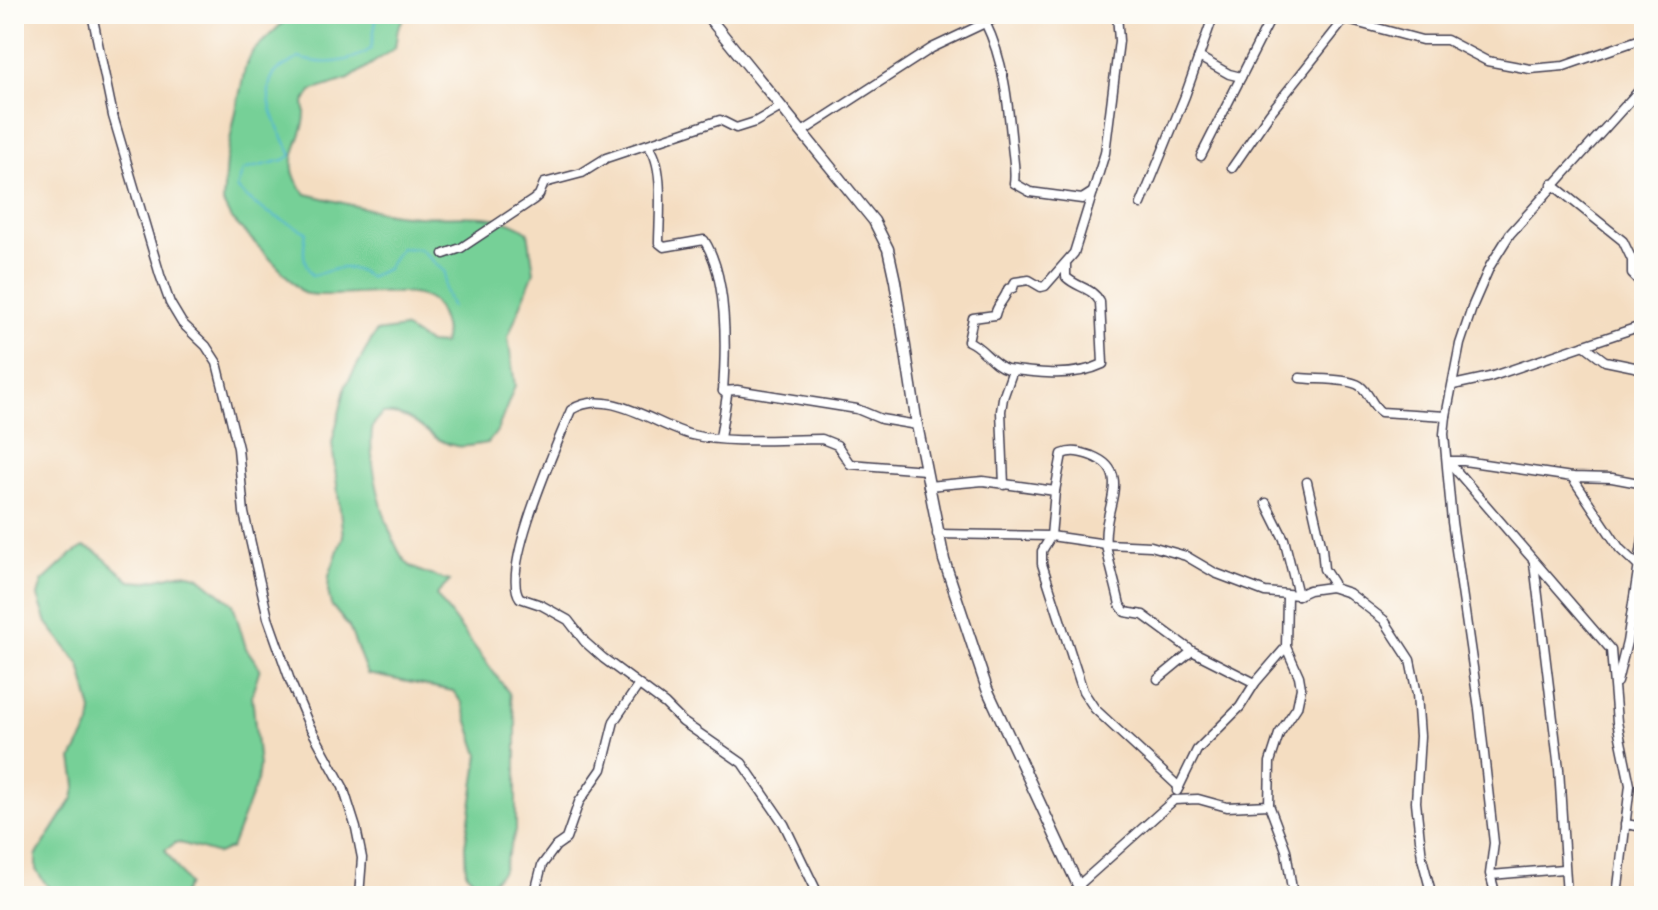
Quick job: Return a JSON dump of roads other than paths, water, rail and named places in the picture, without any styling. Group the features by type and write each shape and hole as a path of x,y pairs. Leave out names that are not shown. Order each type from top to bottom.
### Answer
{"street":[{"path":"92,14 113,116 170,303 182,323 201,339 217,363 238,448 244,513 268,618 309,725 343,787 362,858 359,896"},
{"path":"706,14 874,221 888,249 937,534 987,689 1083,896"},
{"path":"802,132 932,48 1004,14"},
{"path":"1066,265 1066,277 1096,294 1100,302 1103,364 1083,371 1055,374 1000,368 976,344 968,341 971,321 995,315 996,308 1005,301 1008,289 1013,288 1015,282 1029,280 1045,286 1066,265 1078,244 1105,153 1119,41 1117,14"},
{"path":"1141,204 1214,14"},
{"path":"1201,156 1273,14"},
{"path":"1325,14 1422,40 1447,40 1487,61 1530,69 1564,66 1644,38"},
{"path":"1232,168 1270,113 1344,20"},
{"path":"985,22 999,59 1006,92 1016,169 1014,183 1030,192 1082,199 1094,191"},
{"path":"1199,57 1229,74 1241,77"},
{"path":"1496,896 1491,875 1494,843 1479,709 1452,522 1444,434 1446,416 1460,344 1490,266 1510,234 1552,184 1644,85"},
{"path":"444,254 461,248 533,200 541,193 544,183 582,173 606,158 720,120 727,121 732,127 741,127 781,107"},
{"path":"648,146 656,159 659,243 664,247 704,240 714,260 723,300 726,356 723,391 727,395 720,438"},
{"path":"1552,184 1623,241 1632,260 1632,274 1644,286"},
{"path":"1453,385 1490,377 1644,325"},
{"path":"1584,345 1605,361 1644,369"},
{"path":"1004,485 1001,411 1013,370"},
{"path":"1300,378 1352,383 1362,387 1374,407 1381,412 1446,416"},
{"path":"723,391 771,395 857,409 881,419 917,425"},
{"path":"819,896 784,824 742,763 638,686 585,642 568,620 520,598 516,593 515,572 533,504 571,410 586,403 626,406 668,428 704,438 822,439 837,445 850,464 925,470"},
{"path":"1179,787 1095,709 1083,691 1042,564 1042,551 1051,536 1058,460 1062,454 1081,452 1101,460 1110,468 1115,487 1105,521 1106,544 1120,605 1125,612 1143,615 1192,651 1255,683"},
{"path":"1448,461 1644,484"},
{"path":"1448,461 1611,650 1617,722 1630,785 1617,896"},
{"path":"1572,477 1620,549 1637,565"},
{"path":"928,486 983,481 1055,491"},
{"path":"1307,482 1324,569 1333,583 1331,587"},
{"path":"1266,503 1284,539 1298,595"},
{"path":"1616,686 1627,642 1644,532"},
{"path":"937,534 1051,536 1106,544 1151,546 1171,550 1215,573 1265,592 1287,596 1331,587 1349,593 1384,620 1410,660 1417,694 1420,736 1416,802 1422,858 1432,896"},
{"path":"1533,561 1559,769 1567,896"},
{"path":"1287,596 1286,647 1301,688 1297,707 1279,734 1270,762 1269,805 1286,850 1293,896"},
{"path":"1080,884 1174,800 1197,750 1240,707 1255,683 1286,647"},
{"path":"1158,679 1192,651"},
{"path":"534,896 542,865 556,846 566,839 579,802 602,769 614,721 638,686"},
{"path":"1174,800 1198,799 1227,807 1269,805"},
{"path":"1625,824 1644,827"},
{"path":"1491,875 1563,869"}],"waterway":[{"path":"377,14 371,49 363,54 336,62 299,58 277,71 269,90 272,113 292,155 284,160 243,170 237,188 261,208 306,232 304,255 312,276 348,268 369,277 387,269 400,248 420,249 445,272 445,290 452,308"}]}
